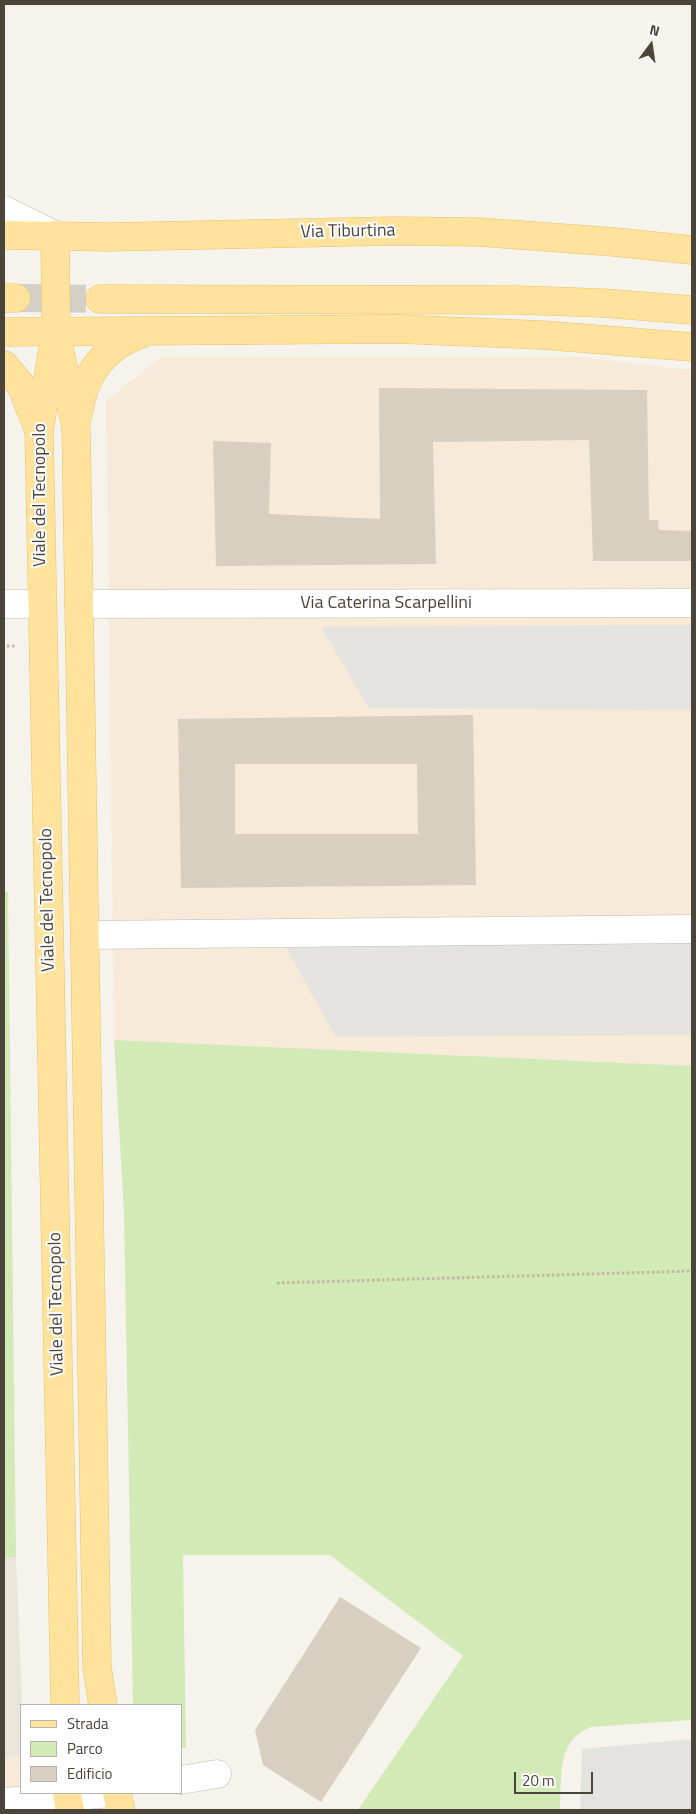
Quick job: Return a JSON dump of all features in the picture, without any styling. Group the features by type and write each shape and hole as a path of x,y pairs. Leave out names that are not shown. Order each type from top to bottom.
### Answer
{"main road":[{"name":"Via Tiburtina","path":"4,235 108,237 394,231 470,232 615,242 692,250"},
{"path":"55,235 56,332"},
{"path":"100,298 517,300 602,303 692,310"},
{"path":"76,427 82,391 92,372 116,347 127,340 150,331"},
{"path":"4,332 440,331 542,335 692,347"},
{"name":"Viale del Tecnopolo","path":"56,332 76,427 97,1667 103,1704"},
{"name":"Viale del Tecnopolo","path":"56,332 39,430 66,1704"},
{"path":"4,365 20,385 39,430"},
{"path":"117,1794 120,1810"}],"street":[{"path":"4,210 55,235"},
{"name":"Via Caterina Scarpellini","path":"80,604 692,603"},
{"path":"4,604 42,604"},
{"path":"85,935 692,929"},
{"path":"182,1780 217,1774"},
{"path":"4,1802 68,1800 105,1794"}],"path":[{"path":"277,1283 692,1271"}],"shaded area":[{"path":"161,357 579,357 692,370 692,1066 114,1040 106,401"},
{"path":"692,625 692,710 369,708 321,627"},
{"path":"692,942 692,1035 336,1037 284,944"},
{"path":"16,1557 22,1704 20,1704 20,1755 4,1758 4,1558"},
{"path":"692,1739 692,1810 580,1810 582,1749"},
{"path":"20,1755 20,1794 4,1810 4,1758"}],"green space":[{"path":"4,892 8,892 16,1557 4,1558"},
{"path":"114,1040 692,1066 692,1720 591,1727 580,1733 572,1741 563,1761 560,1810 358,1810 463,1656 330,1555 183,1555 186,1748 182,1748 182,1704 133,1704 124,1213"}],"building":[{"path":"379,388 647,390 649,520 658,520 659,530 692,531 692,561 593,561 589,440 433,442 436,564 216,566 213,441 271,443 269,514 380,519"},
{"path":"473,715 476,885 181,888 178,719","holes":["235,764 417,764 418,834 235,834"]},
{"path":"340,1597 421,1648 321,1802 263,1765 255,1730"}],"tunnel":[{"path":"16,298 100,299"}]}
